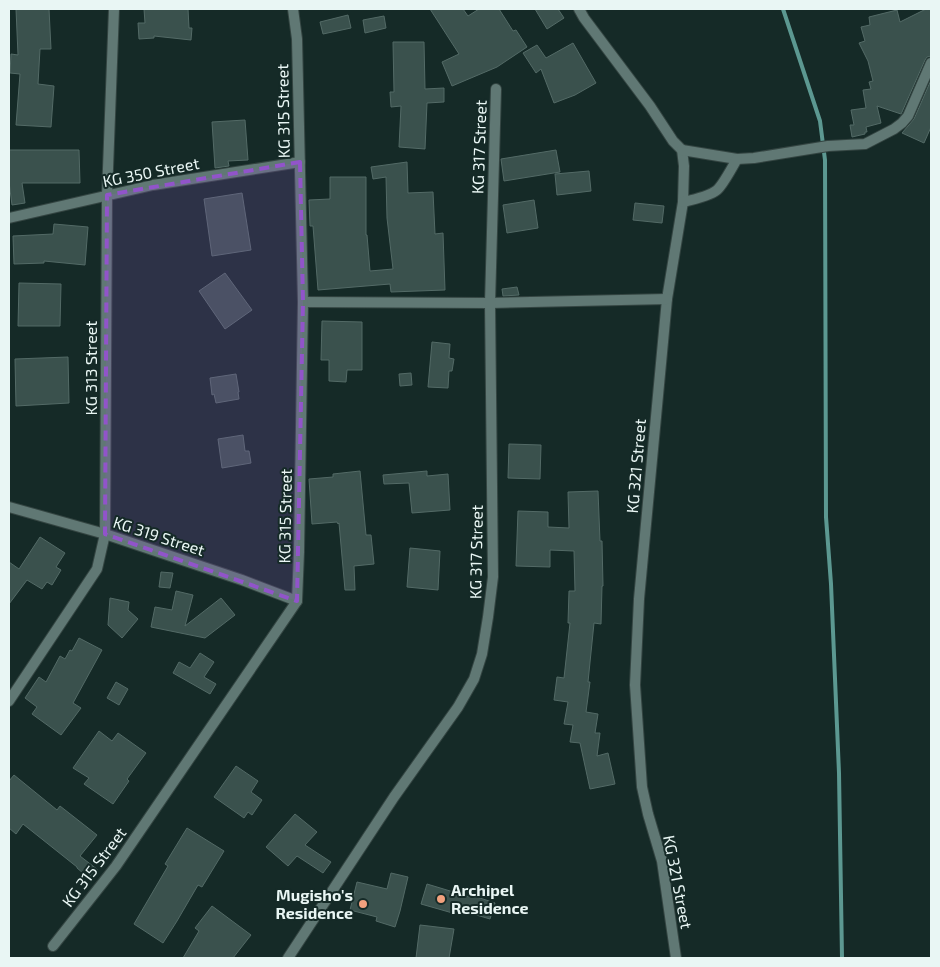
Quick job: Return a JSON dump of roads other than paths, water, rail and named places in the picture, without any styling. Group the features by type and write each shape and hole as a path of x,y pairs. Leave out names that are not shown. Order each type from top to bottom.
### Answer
{"street":[{"name":"KG 313 Street","path":"9,701 96,569 106,534 107,195 114,9"},
{"name":"KG 315 Street","path":"53,946 116,866 297,601 300,552 303,302 297,39 293,9"},
{"path":"578,9 650,106 673,141 682,150 736,159 754,158 828,146 865,144 902,123 908,116 931,63"},
{"name":"KG 317 Street","path":"288,958 394,797 458,707 474,679 482,654 492,577 490,303 496,89"},
{"name":"KG 321 Street","path":"676,958 662,861 642,787 635,685 639,599 667,299 683,202 684,166 682,150"},
{"path":"683,202 718,190 736,159"},
{"name":"KG 350 Street","path":"9,218 153,185 300,162"},
{"path":"303,302 490,303 667,299"},
{"name":"KG 319 Street","path":"9,507 106,534 242,580 297,601"}],"waterway":[{"path":"783,9 820,121 825,160 826,517 831,584 839,773 842,958"}],"place":[{"name":"Archipel Residence","path":"441,899"},
{"name":"Mugisho's Residence","path":"363,904"}]}
